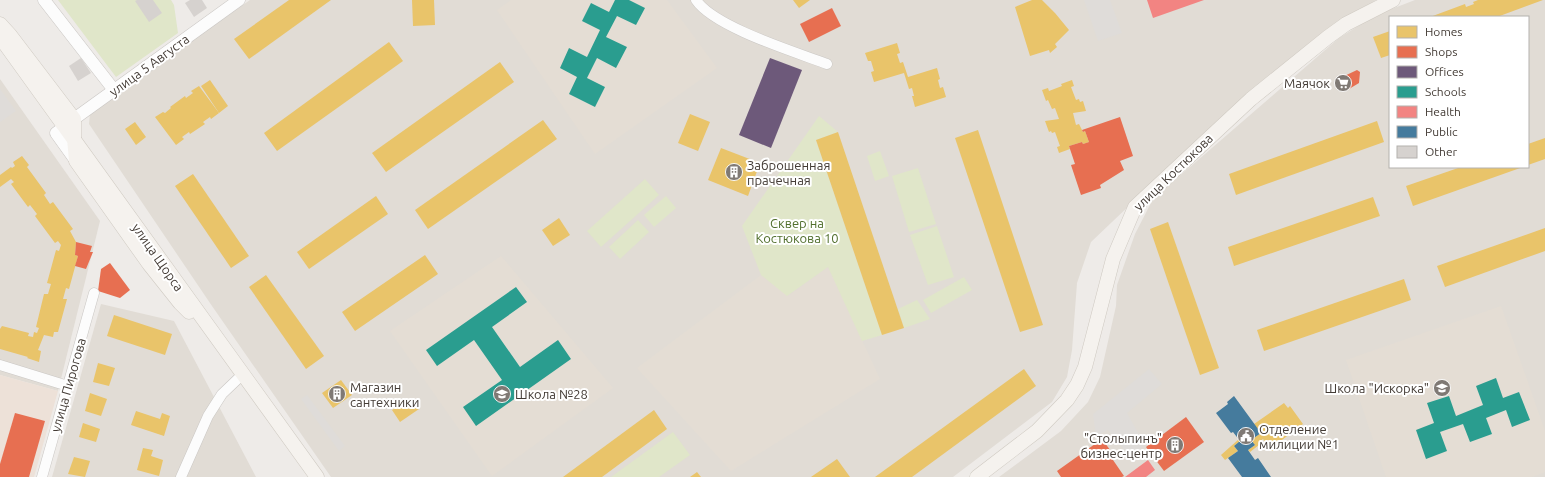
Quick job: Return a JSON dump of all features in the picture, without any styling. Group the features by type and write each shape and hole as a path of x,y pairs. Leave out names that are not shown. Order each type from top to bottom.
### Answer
{"main road":[{"name":"улица Костюкова","path":"977,477 1037,432 1067,400 1077,385 1085,367 1113,259 1135,207 1251,99 1328,37 1346,24 1393,0"},
{"path":"0,24 69,123"},
{"name":"улица Щорса","path":"0,37 69,123 74,138 317,477"},
{"path":"74,138 76,161 149,264 180,303 218,340"}],"street":[{"path":"44,0 114,90"},
{"name":"улица 5 Августа","path":"69,123 239,0"},
{"path":"696,0 716,17 738,29 827,64"},
{"path":"69,123 56,133 76,161"},
{"name":"улица Пирогова","path":"42,477 94,293"},
{"path":"0,365 68,386"},
{"path":"181,477 211,410 222,394 243,374"}],"shaded area":[{"path":"250,0 1376,0 1331,28 1154,182 1091,242 1077,283 1072,350 1067,377 1052,402 953,477 331,477 212,306 89,124 90,113 95,109"},
{"path":"511,0 667,0 717,68 595,154 497,10"},
{"path":"1084,0 1110,0 1122,33 1098,41"},
{"path":"1415,0 1545,0 1545,477 999,477 1061,431 1088,402 1100,377 1116,306 1117,285 1135,234 1153,199 1339,38 1376,15"},
{"path":"0,79 100,221 58,391 0,375"},
{"path":"0,89 16,111 0,122"},
{"path":"501,256 613,388 492,476 390,331"},
{"path":"828,267 880,379 731,471 637,368 761,275 788,296"},
{"path":"101,304 174,321 256,477 52,477"},
{"name":"Школа \"Искорка\"","path":"1501,306 1545,431 1545,472 1532,477 1386,477 1346,360"},
{"path":"1149,369 1162,384 1127,413 1145,445 1130,457 1108,430 1096,436 1093,414"},
{"path":"0,375 58,391 34,477 0,477"},
{"path":"307,395 345,446 339,451 301,399"}],"green space":[{"path":"58,0 171,0 174,5 178,33 116,77"},
{"name":"Сквер на Костюкова 10","path":"819,116 838,132 816,140 882,335 862,341 828,267 787,296 761,275 742,226"},
{"path":"880,151 889,176 875,181 867,156"},
{"path":"918,168 936,224 909,232 892,176"},
{"path":"645,179 659,195 601,247 587,231"},
{"path":"666,196 676,208 654,227 644,215"},
{"path":"638,220 649,232 620,259 609,247"},
{"path":"937,226 954,277 928,285 910,235"},
{"path":"964,277 972,290 931,313 923,300"},
{"path":"917,300 930,319 904,328 898,309"},
{"path":"673,432 690,455 659,477 611,477"}],"building: Homes":[{"path":"289,0 331,0 249,59 234,39"},
{"path":"412,0 434,0 435,25 413,26"},
{"path":"793,0 810,0 799,8"},
{"path":"1032,0 1042,0 1069,30 1055,44 1057,47 1050,53 1049,50 1030,56 1015,7"},
{"path":"1478,0 1543,0 1500,16 1433,16 1465,4 1466,7 1474,4 1473,2"},
{"path":"1389,31 1389,55 1381,58 1373,37"},
{"path":"389,42 403,61 277,151 264,133"},
{"path":"897,43 900,53 897,54 900,63 903,62 908,77 937,68 940,79 938,80 940,88 943,87 946,97 915,107 912,96 914,96 912,88 909,89 904,73 874,82 871,72 874,71 871,61 868,61 865,53"},
{"path":"500,62 514,82 386,172 372,153"},
{"path":"210,80 228,106 219,113 201,86"},
{"path":"1072,80 1074,86 1071,87 1076,100 1079,99 1080,102 1083,101 1086,111 1073,113 1076,125 1079,124 1083,132 1085,131 1089,142 1083,144 1082,142 1069,146 1070,149 1059,153 1057,147 1060,146 1055,132 1049,132 1045,121 1059,119 1055,108 1052,109 1048,100 1046,101 1042,90 1048,88 1049,91"},
{"path":"199,86 219,113 211,119 210,117 203,122 205,124 190,134 189,132 182,137 184,139 176,145 155,117 163,112 165,113 171,108 170,107 185,96 186,98 193,93 191,91"},
{"path":"690,114 710,122 698,151 678,143"},
{"path":"543,120 557,139 428,229 415,210"},
{"path":"1377,121 1384,142 1236,195 1229,174"},
{"path":"135,122 146,137 136,145 125,129"},
{"path":"978,130 1043,325 1020,332 955,138"},
{"path":"838,132 904,328 882,335 816,140"},
{"path":"1545,138 1545,159 1529,165 1529,144"},
{"name":"Заброшенная прачечная","path":"721,148 760,163 748,196 708,180"},
{"path":"22,156 29,165 27,167 46,193 44,195 50,204 53,202 73,229 70,231 76,242 75,255 78,256 69,289 66,288 63,299 67,299 58,332 54,332 53,337 44,335 38,350 41,351 39,362 27,358 28,357 0,349 0,329 2,326 29,333 28,336 33,337 34,332 37,333 39,328 36,327 44,294 48,294 51,284 47,283 56,250 59,251 61,245 58,241 55,243 35,216 37,214 30,205 28,207 11,184 14,182 11,179 0,187 0,175 11,167 12,168 15,166 13,162"},
{"path":"1458,168 1520,168 1413,206 1406,186"},
{"path":"193,174 249,256 231,268 175,186"},
{"path":"376,196 388,214 309,269 297,252"},
{"path":"1373,197 1380,216 1234,266 1228,247"},
{"path":"559,218 570,235 553,246 542,230"},
{"path":"1168,222 1219,368 1200,375 1150,229"},
{"path":"1545,228 1545,251 1445,287 1437,266"},
{"path":"425,255 438,274 355,331 342,312"},
{"path":"266,275 324,356 306,369 249,287"},
{"path":"1404,279 1411,300 1264,351 1257,330"},
{"path":"114,315 172,334 165,355 107,336"},
{"path":"98,363 115,368 109,386 93,382"},
{"path":"1024,369 1036,386 912,477 875,477"},
{"name":"Магазин сантехники","path":"341,380 352,395 333,408 322,393"},
{"path":"90,393 107,399 101,416 85,411"},
{"path":"411,398 419,409 400,422 392,410"},
{"path":"1284,403 1288,408 1290,406 1303,424 1278,443 1280,445 1272,451 1263,439 1258,443 1259,445 1250,452 1248,450 1255,445 1251,440 1261,433 1254,424"},
{"path":"654,410 667,429 602,477 563,477"},
{"path":"136,411 160,419 162,413 170,416 164,436 131,425"},
{"path":"83,423 100,429 96,442 79,437"},
{"path":"1239,439 1240,441 1234,446 1238,451 1225,460 1221,455"},
{"path":"143,448 153,450 151,456 163,460 159,476 137,470"},
{"path":"74,457 90,461 85,477 68,474"},
{"path":"837,459 850,477 811,477"},
{"path":"697,472 701,477 690,477"}],"building: Shops":[{"path":"832,8 841,26 809,42 800,24"},
{"path":"1357,70 1360,72 1359,83 1349,89 1341,91 1337,87 1336,82 1338,79"},
{"path":"1120,117 1133,156 1120,161 1124,170 1100,185 1101,188 1081,195 1071,165 1075,164 1069,146 1082,142 1083,144 1089,142 1085,131 1083,132 1082,130"},
{"path":"76,242 92,246 90,252 93,252 86,269 75,266 78,256 75,255"},
{"path":"110,263 130,290 120,298 98,291 101,269"},
{"path":"15,413 45,421 29,477 0,477 0,464"},
{"name":"\"Столыпинъ\" бизнес-центр","path":"1186,417 1204,442 1164,471 1146,447"},
{"path":"1102,439 1116,458 1113,460 1124,476 1061,477 1057,471"}],"building: Offices":[{"path":"770,58 802,70 771,148 739,135"}],"building: Schools":[{"path":"615,0 629,0 645,8 636,25 617,16 606,37 627,47 616,68 597,58 587,78 605,87 595,107 569,94 577,77 560,68 569,48 587,57 600,30 582,21 591,3 609,12"},
{"path":"516,287 527,302 492,327 520,367 558,340 571,359 476,426 463,407 502,380 474,340 437,366 426,350"},
{"path":"1496,378 1503,398 1519,392 1530,420 1512,427 1506,410 1486,418 1492,434 1470,442 1463,424 1440,432 1447,451 1426,459 1416,430 1434,423 1427,403 1449,396 1456,416 1483,405 1476,386"}],"building: Health":[{"path":"1147,0 1204,0 1153,18"},
{"path":"1148,460 1155,470 1146,477 1125,477"}],"building: Public":[{"name":"Отделение милиции №1","path":"1234,396 1261,433 1251,440 1255,445 1248,450 1255,460 1258,458 1271,477 1242,477 1228,458 1238,451 1234,446 1240,441 1233,432 1231,433 1216,413 1228,404 1227,402"}],"building: Other":[{"path":"153,0 162,13 149,22 135,1"},
{"path":"190,0 202,0 207,8 194,17 185,3"},
{"path":"81,58 91,73 78,81 69,66"}],"place":[{"name":"Маячок","path":"1343,83"},
{"name":"Заброшенная прачечная","path":"734,172"},
{"name":"Школа \"Искорка\"","path":"1442,388"},
{"name":"Магазин сантехники","path":"337,394"},
{"name":"Школа №28","path":"502,394"},
{"name":"Отделение милиции №1","path":"1246,436"},
{"name":"\"Столыпинъ\" бизнес-центр","path":"1175,445"}]}
